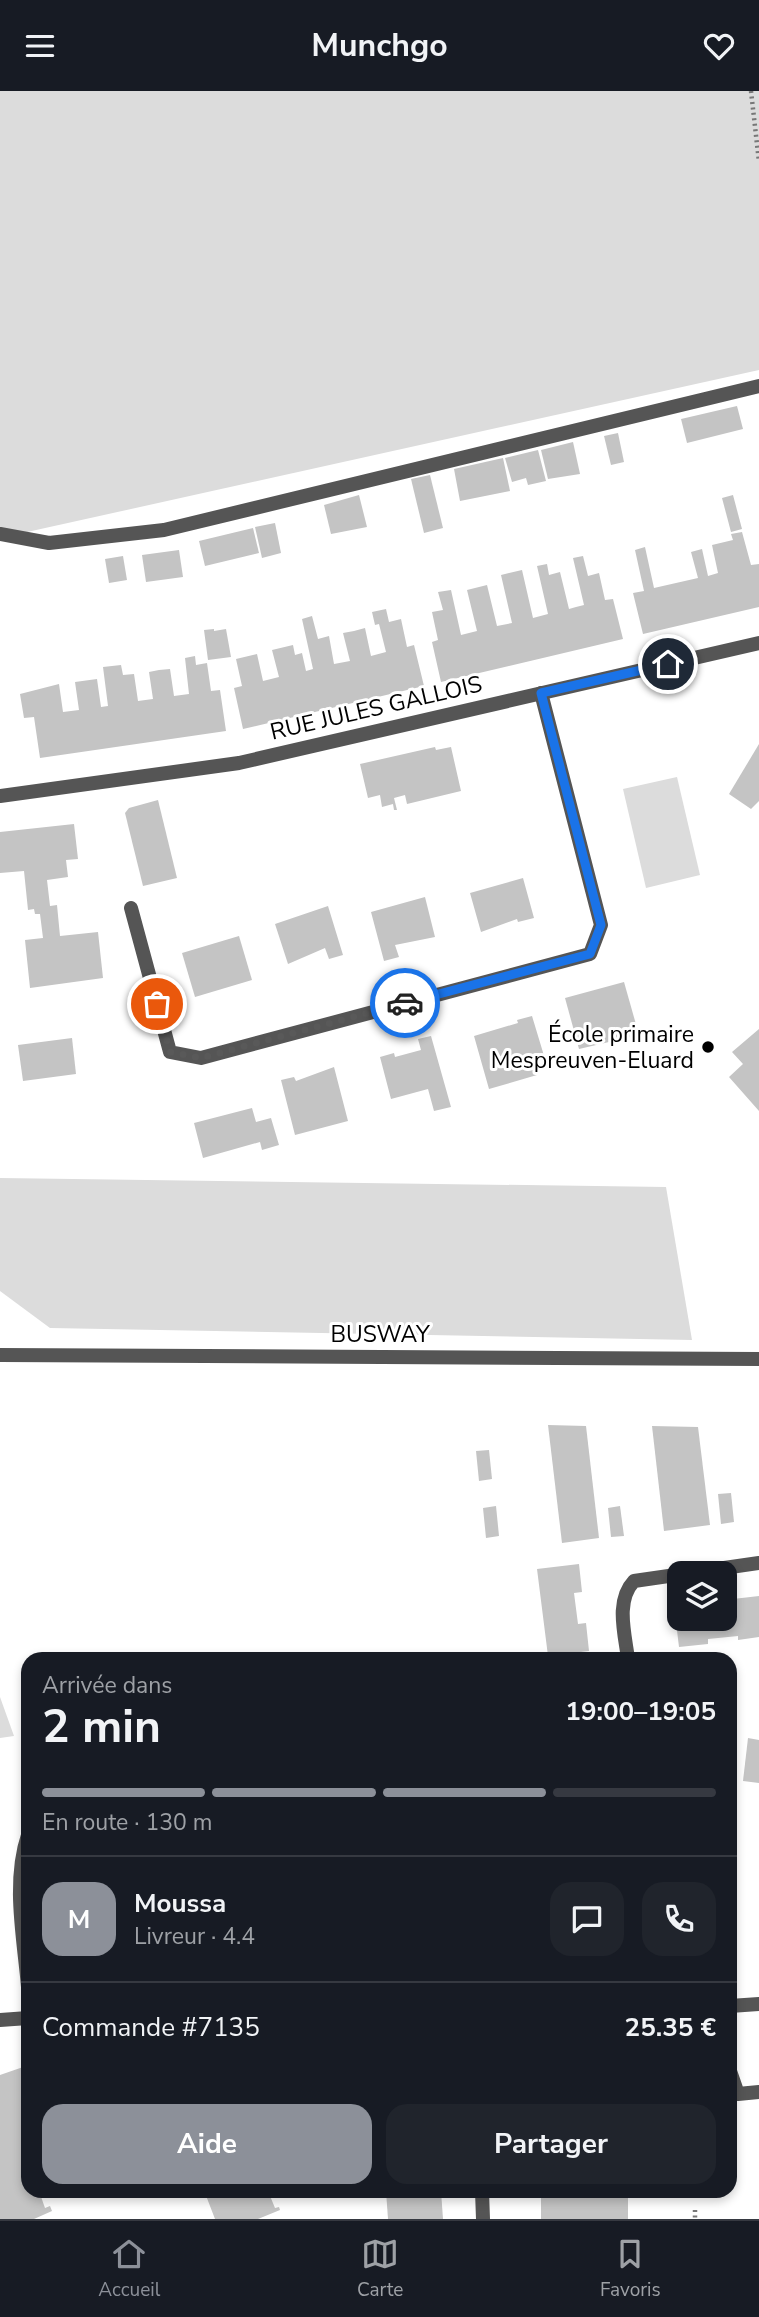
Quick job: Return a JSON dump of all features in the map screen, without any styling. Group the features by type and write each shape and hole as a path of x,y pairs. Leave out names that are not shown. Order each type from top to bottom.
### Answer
{"street":[{"path":"0,534 49,543 164,530 759,386"},
{"name":"RUE JULES GALLOIS","path":"0,796 239,763 759,643"},
{"path":"131,908 170,1052 201,1058 590,954 601,925 541,693"},
{"name":"BUSWAY","path":"0,1355 759,1359"},
{"path":"627,1652 622,1607 626,1589 634,1581 759,1563"},
{"path":"737,2006 759,2004"},
{"path":"0,2020 21,2018"},
{"path":"737,2091 738,2094 759,2092"},
{"path":"482,2198 483,2219"}],"path":[{"path":"751,91 759,162"},
{"path":"695,2210 695,2219"}],"shaded area":[{"path":"0,91 759,91 759,370 0,538"},
{"path":"677,777 700,875 646,888 623,789"},
{"path":"0,1178 666,1187 692,1340 50,1328 0,1291"},
{"path":"0,1697 14,1736 0,1738"}],"building":[{"path":"737,406 743,429 687,443 681,419"},
{"path":"618,433 624,462 611,465 604,436"},
{"path":"573,442 580,474 548,479 541,450"},
{"path":"538,450 546,481 528,485 526,478 512,482 505,458"},
{"path":"503,458 510,491 460,501 454,469"},
{"path":"430,475 443,528 424,533 411,479"},
{"path":"359,495 367,527 331,534 324,505"},
{"path":"733,495 742,529 731,532 722,498"},
{"path":"275,523 281,553 262,558 255,527"},
{"path":"253,528 259,553 205,566 199,541"},
{"path":"742,532 751,565 759,564 759,607 643,634 633,593 644,591 635,550 645,547 654,588 698,578 691,552 702,549 708,576 718,573 712,545 733,540 731,534"},
{"path":"179,550 183,577 146,582 142,555"},
{"path":"123,556 127,580 109,583 105,559"},
{"path":"583,556 588,576 599,573 605,600 613,599 623,639 441,682 432,642 438,640 432,612 443,610 438,592 451,590 461,635 477,631 467,590 487,585 497,626 512,623 501,575 522,570 533,618 548,614 537,566 547,564 549,575 560,572 569,609 584,605 573,558"},
{"path":"386,609 389,622 401,619 407,647 414,645 424,686 243,729 234,688 242,686 236,659 257,654 263,681 279,677 272,650 293,645 295,655 302,653 306,671 313,669 302,619 312,616 318,639 329,636 334,664 350,661 343,633 365,628 371,656 386,652 379,624 375,625 372,612"},
{"path":"226,629 231,657 208,660 204,630"},
{"path":"195,656 196,665 207,663 211,691 220,690 226,731 40,758 34,717 24,718 20,694 59,684 63,712 79,710 75,682 97,679 101,707 108,706 103,667 121,665 123,675 134,674 138,701 153,699 149,672 159,670 170,669 174,696 189,694 185,658"},
{"path":"759,744 759,801 751,809 729,794"},
{"path":"435,747 436,750 451,747 461,791 407,804 405,795 394,798 397,810 394,810 393,804 382,807 380,795 368,798 360,764"},
{"path":"158,800 177,878 143,886 125,813 129,808"},
{"path":"74,824 78,859 66,860 68,877 47,880 50,906 57,905 60,936 98,932 103,978 30,988 25,940 43,938 40,914 35,914 34,909 28,910 24,871 0,873 0,832"},
{"path":"523,878 534,918 518,922 517,919 481,932 470,893"},
{"path":"425,897 435,937 395,945 399,957 384,961 371,912"},
{"path":"328,906 343,955 329,959 325,948 288,964 275,924"},
{"path":"239,936 252,980 195,997 182,953"},
{"path":"624,982 639,1035 579,1049 565,998"},
{"path":"532,1016 545,1059 533,1062 537,1075 489,1089 474,1036"},
{"path":"759,1029 759,1111 729,1077 743,1064 732,1052"},
{"path":"431,1036 451,1107 434,1111 428,1089 391,1099 380,1057 394,1053 395,1057 421,1050 418,1039"},
{"path":"72,1038 76,1074 23,1081 18,1045"},
{"path":"334,1067 348,1121 295,1135 281,1080 294,1077 296,1081"},
{"path":"252,1108 256,1122 271,1118 279,1145 262,1150 260,1142 203,1158 194,1123"},
{"path":"548,1425 586,1426 599,1538 562,1543"},
{"path":"652,1426 698,1427 710,1525 664,1531"},
{"path":"489,1450 492,1479 479,1481 476,1451"},
{"path":"731,1493 734,1522 721,1524 718,1494"},
{"path":"496,1506 499,1536 486,1538 483,1508"},
{"path":"620,1506 624,1536 611,1537 608,1508"},
{"path":"579,1564 582,1592 574,1593 578,1624 586,1623 589,1651 547,1652 537,1569"},
{"path":"759,1596 759,1637 738,1640 738,1636 708,1639 708,1644 679,1647 677,1631 737,1631 737,1599"},
{"path":"748,1738 759,1740 759,1783 743,1781"},
{"path":"21,2068 21,2198 41,2198 45,2208 50,2206 52,2211 34,2219 0,2219 0,2075"},
{"path":"207,2198 271,2198 275,2208 279,2207 280,2210 258,2219 215,2219"},
{"path":"386,2198 442,2198 443,2219 388,2219"},
{"path":"541,2198 628,2198 628,2219 541,2219"}],"way so far":[{"path":"157,1004 170,1052 201,1058 405,1003"}],"place":[{"name":"École primaire Mespreuven-Eluard","path":"708,1047"}],"route":[{"path":"405,1003 590,954 601,925 541,693 668,664"}]}
